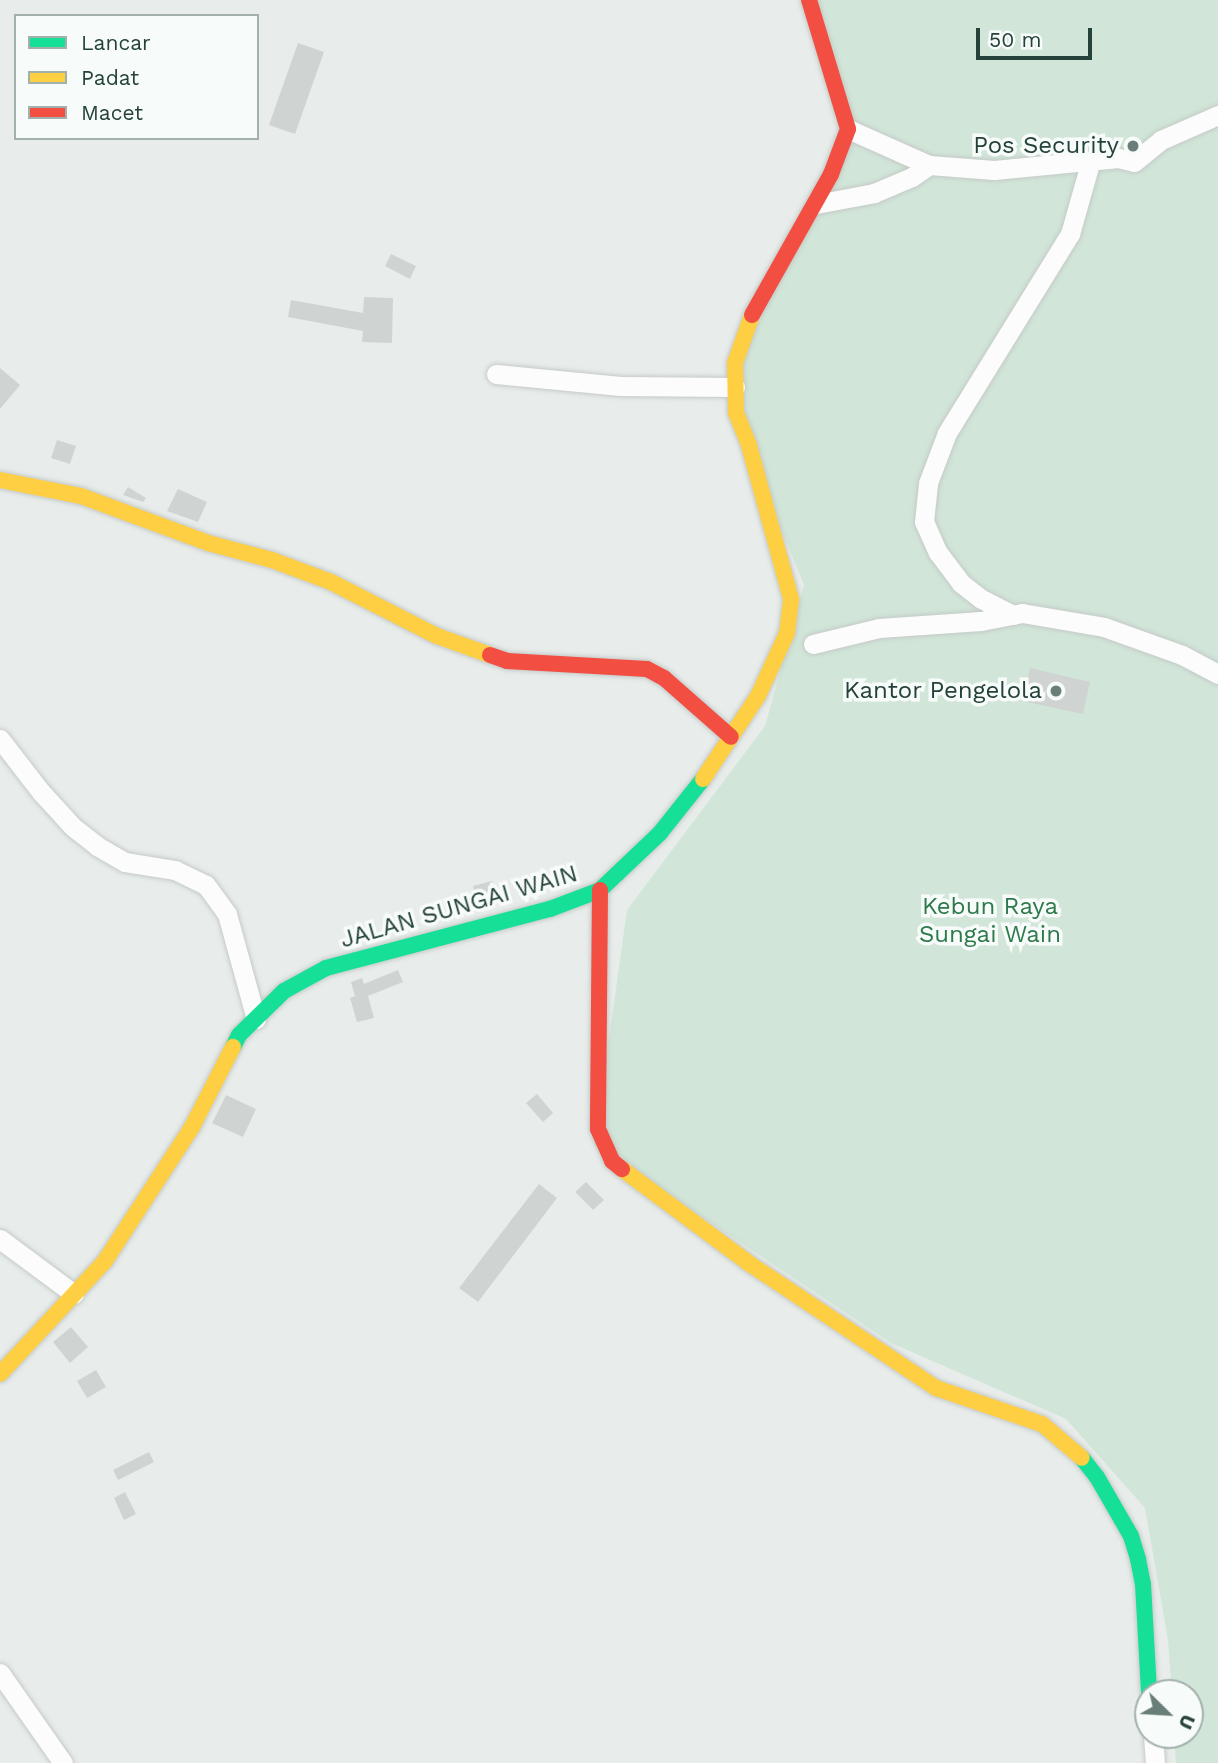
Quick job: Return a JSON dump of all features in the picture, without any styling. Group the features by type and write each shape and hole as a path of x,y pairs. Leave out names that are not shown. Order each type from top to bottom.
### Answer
{"street":[{"path":"810,0 848,129 929,165 994,170 1118,158 1134,162 1161,140 1218,115"},
{"name":"JALAN SUNGAI WAIN","path":"0,1374 105,1261 192,1127 239,1035 284,992 326,968 550,909 600,890 660,833 701,782 758,696 787,633 791,599 749,445 736,412 735,363 752,315 816,204 848,129"},
{"path":"1013,615 979,598 961,583 938,553 924,522 928,483 947,433 1070,234 1091,160"},
{"path":"816,204 874,193 912,177 929,165"},
{"path":"496,374 620,386 735,387"},
{"path":"0,480 81,496 208,543 272,560 331,582 437,636 507,661 647,668 664,678 731,737"},
{"path":"813,644 879,628 981,621 1032,614 1104,627 1182,655 1218,674"},
{"path":"0,739 41,792 73,827 97,846 125,862 175,870 206,885 227,914 256,1019"},
{"path":"600,890 598,1129 612,1161 747,1262 936,1388 1042,1424 1079,1454 1097,1476 1131,1536 1143,1584 1148,1679"},
{"path":"0,1239 74,1294"},
{"path":"0,1673 63,1763"}],"green space":[{"name":"Kebun Raya Sungai Wain","path":"818,0 1218,0 1218,1763 1176,1763 1175,1749 1204,1749 1204,1679 1171,1679 1168,1640 1145,1508 1066,1419 891,1343 594,1145 627,910 765,726 804,585 733,411 739,346 843,162"}],"building":[{"path":"298,43 324,52 295,134 269,125"},
{"path":"391,254 416,266 410,279 385,266"},
{"path":"364,297 393,298 392,343 362,342 363,331 288,317 291,300 363,313"},
{"path":"0,368 20,385 0,409"},
{"path":"57,440 76,446 70,464 51,458"},
{"path":"128,487 146,498 143,502 123,495"},
{"path":"178,489 207,502 198,522 167,511"},
{"name":"Kantor Pengelola","path":"1030,668 1090,682 1083,714 1022,701"},
{"path":"492,881 496,896 477,901 473,886"},
{"path":"398,970 403,982 368,996 374,1018 357,1022 350,998 355,996 351,982 362,978 364,984"},
{"path":"537,1094 553,1113 543,1122 526,1103"},
{"path":"226,1095 256,1109 243,1137 212,1123"},
{"path":"586,1182 604,1200 593,1210 575,1192"},
{"path":"539,1184 557,1198 478,1302 459,1288"},
{"path":"71,1327 88,1347 70,1363 53,1342"},
{"path":"96,1370 106,1387 87,1398 77,1381"},
{"path":"149,1452 154,1462 118,1480 113,1470"},
{"path":"125,1492 136,1514 124,1520 114,1498"}],"traffic: fast":[{"path":"233,1047 239,1035 284,991 326,968 550,909 600,890 660,833 703,779"},
{"path":"1082,1458 1097,1477 1131,1536 1138,1559 1143,1584 1148,1679"}],"traffic: slow":[{"path":"703,779 758,696 787,633 791,599 749,445 736,412 735,363 752,315"},
{"path":"0,480 81,496 208,543 272,560 331,582 437,636 490,655"},
{"path":"0,1374 105,1261 192,1127 233,1047"},
{"path":"622,1169 747,1262 936,1388 1042,1424 1082,1458"}],"traffic: jam":[{"path":"752,315 831,174 848,129 809,0"},
{"path":"490,655 507,661 647,669 664,678 731,737"},
{"path":"600,890 598,1129 612,1161 622,1169"}],"place":[{"name":"Pos Security","path":"1133,146"},
{"name":"Kantor Pengelola","path":"1056,691"}]}
